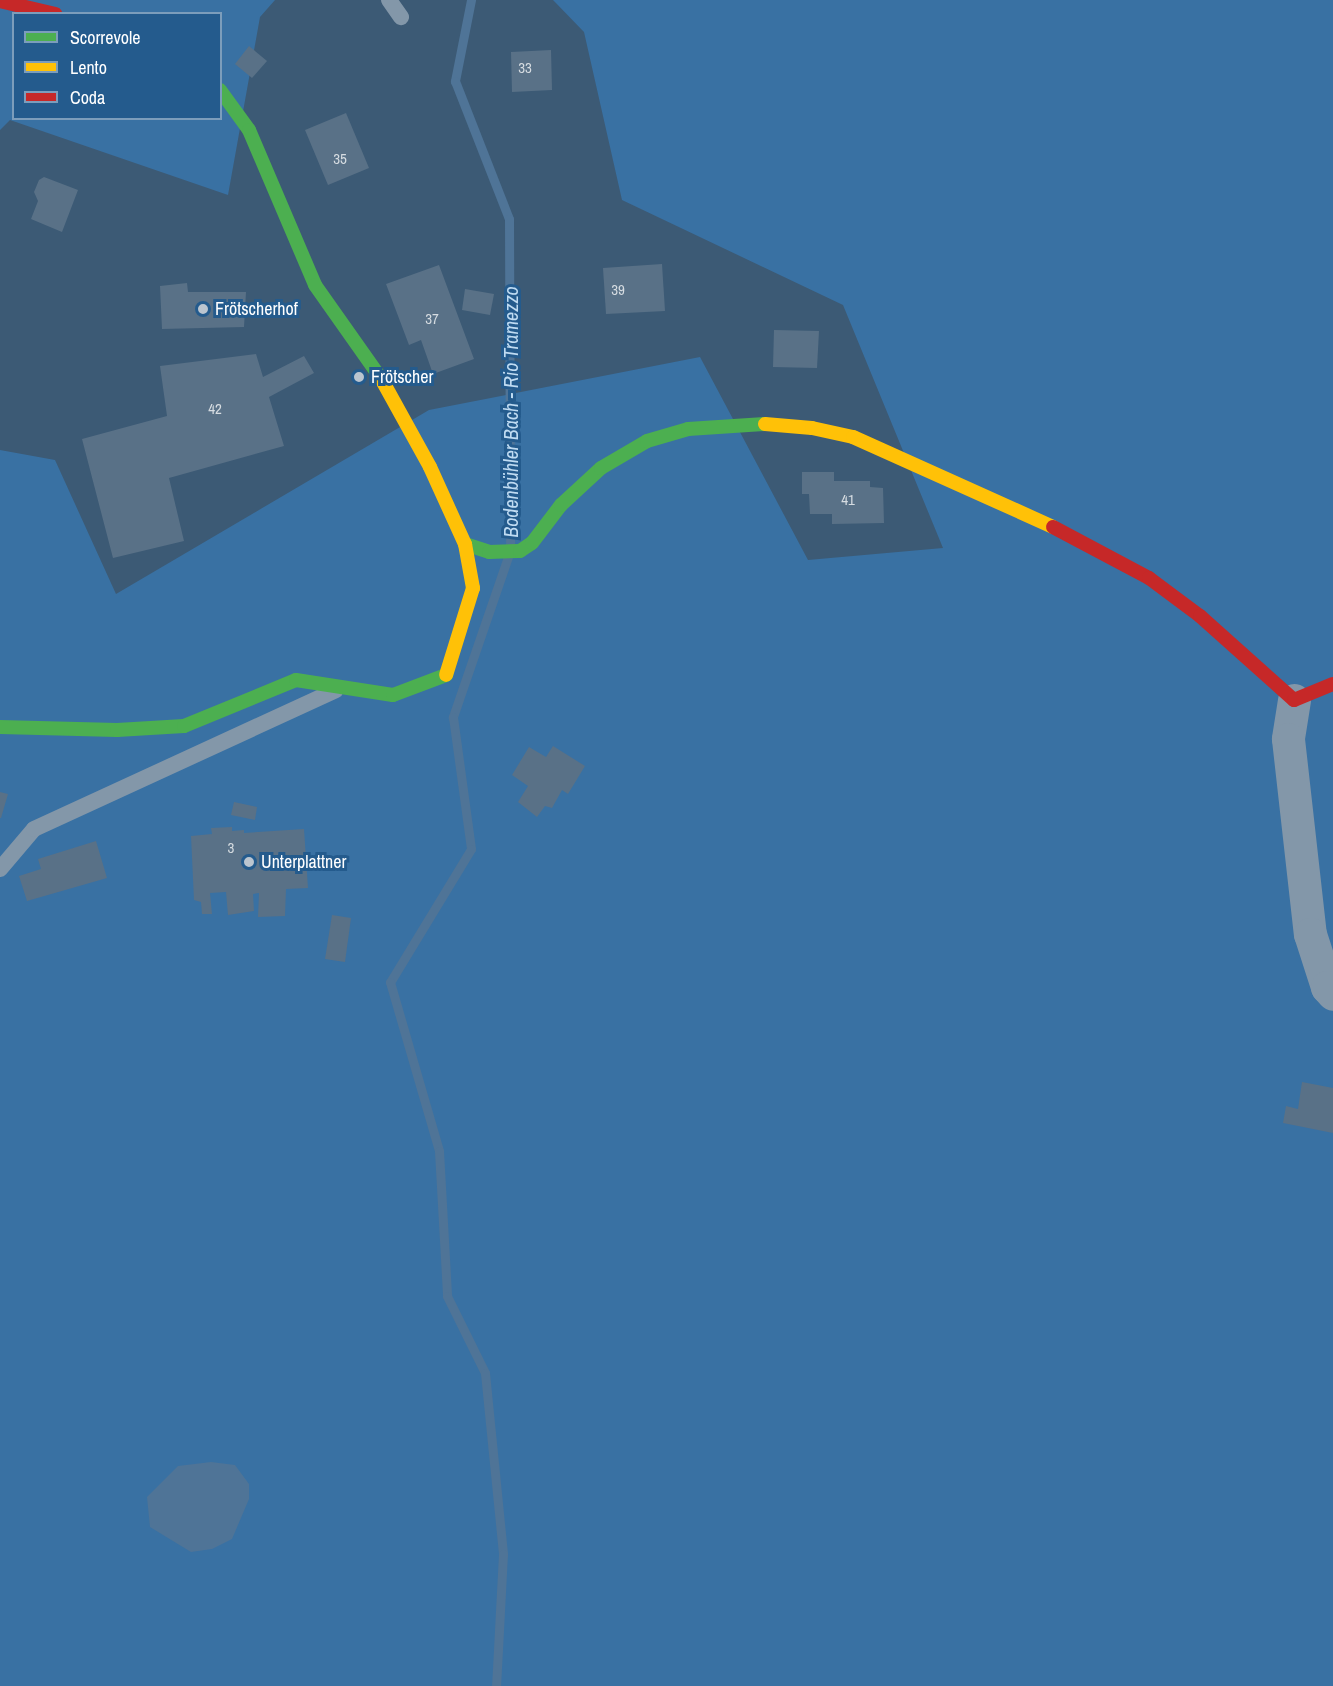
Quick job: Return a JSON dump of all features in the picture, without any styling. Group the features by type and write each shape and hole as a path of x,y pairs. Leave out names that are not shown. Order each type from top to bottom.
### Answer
{"street":[{"path":"0,2 46,12"},
{"path":"0,727 117,730 184,726 296,680 340,689 393,695 447,674 473,588 465,544 430,467 378,374 315,285 249,130 222,93"},
{"path":"465,544 489,552 520,551 532,543 561,505 601,468 647,441 688,429 750,423 812,428 853,438 904,458 1110,556 1200,616 1294,700"},
{"path":"1294,700 1333,684"},
{"path":"1294,700 1288,739 1310,934 1327,987 1333,994"}],"lane":[{"path":"389,0 400,17"},
{"path":"0,869 34,829 340,689"}],"shaded area":[{"path":"0,0 275,0 260,17 228,195 10,120 0,130"},
{"path":"553,0 1333,0 1333,1686 0,1686 0,450 55,460 116,594 429,410 700,357 808,560 943,548 843,305 622,200 584,32"},
{"path":"211,1462 235,1465 249,1484 249,1499 232,1539 212,1549 191,1552 150,1527 147,1497 178,1466"}],"building":[{"path":"249,46 267,61 252,78 235,64"},
{"path":"551,50 552,90 512,92 511,52"},
{"path":"346,113 369,168 328,185 305,130"},
{"path":"44,177 78,190 62,232 31,219 38,201 34,192 39,180"},
{"path":"662,264 665,311 606,314 603,268"},
{"path":"439,265 474,359 433,374 421,340 409,345 386,284"},
{"name":"Frötscherhof","path":"187,283 188,292 246,292 244,327 162,329 160,286"},
{"path":"465,289 494,294 490,315 462,310"},
{"path":"774,330 819,331 817,368 773,367"},
{"path":"256,354 263,377 304,356 314,373 269,397 284,446 169,478 184,541 113,558 82,439 167,416 160,366"},
{"path":"802,472 834,472 834,481 870,481 870,487 883,488 884,523 832,524 832,514 810,514 809,494 802,494"},
{"path":"553,746 585,766 568,794 562,790 552,808 545,806 537,817 518,802 528,786 512,775 529,747 546,757"},
{"path":"0,792 8,794 1,818 0,818"},
{"path":"234,802 257,807 255,820 231,815"},
{"name":"Unterplattner","path":"232,827 232,831 244,830 244,833 304,829 308,888 286,889 285,916 258,917 259,893 253,894 254,911 228,915 226,892 210,893 212,914 202,914 201,902 194,900 191,836 212,834 211,828"},
{"path":"96,841 107,878 27,901 19,876 41,869 38,859"},
{"path":"332,915 351,918 345,962 325,959"},
{"path":"1302,1082 1333,1088 1333,1133 1283,1123 1286,1106 1298,1109"}],"waterway":[{"name":"Bodenbühler Bach - Rio Tramezzo","path":"471,0 455,81 509,219 510,551 453,717 471,849 390,982 439,1151 447,1296 485,1373 503,1554 496,1686"}],"traffic: fast":[{"path":"222,93 249,130 315,285 382,380"},
{"path":"465,544 489,552 520,551 532,543 561,505 601,468 647,441 688,429 765,424"},
{"path":"0,727 117,730 184,726 296,680 393,695 446,675"}],"traffic: slow":[{"path":"382,380 430,467 465,544 473,588 446,675"},
{"path":"765,424 812,428 853,437 1053,527"}],"traffic: jam":[{"path":"0,1 47,12"},
{"path":"1053,527 1149,578 1200,616 1294,700 1333,684"}],"place":[{"name":"Frötscherhof","path":"203,309"},
{"name":"Frötscher","path":"359,377"},
{"name":"Unterplattner","path":"249,862"}]}
